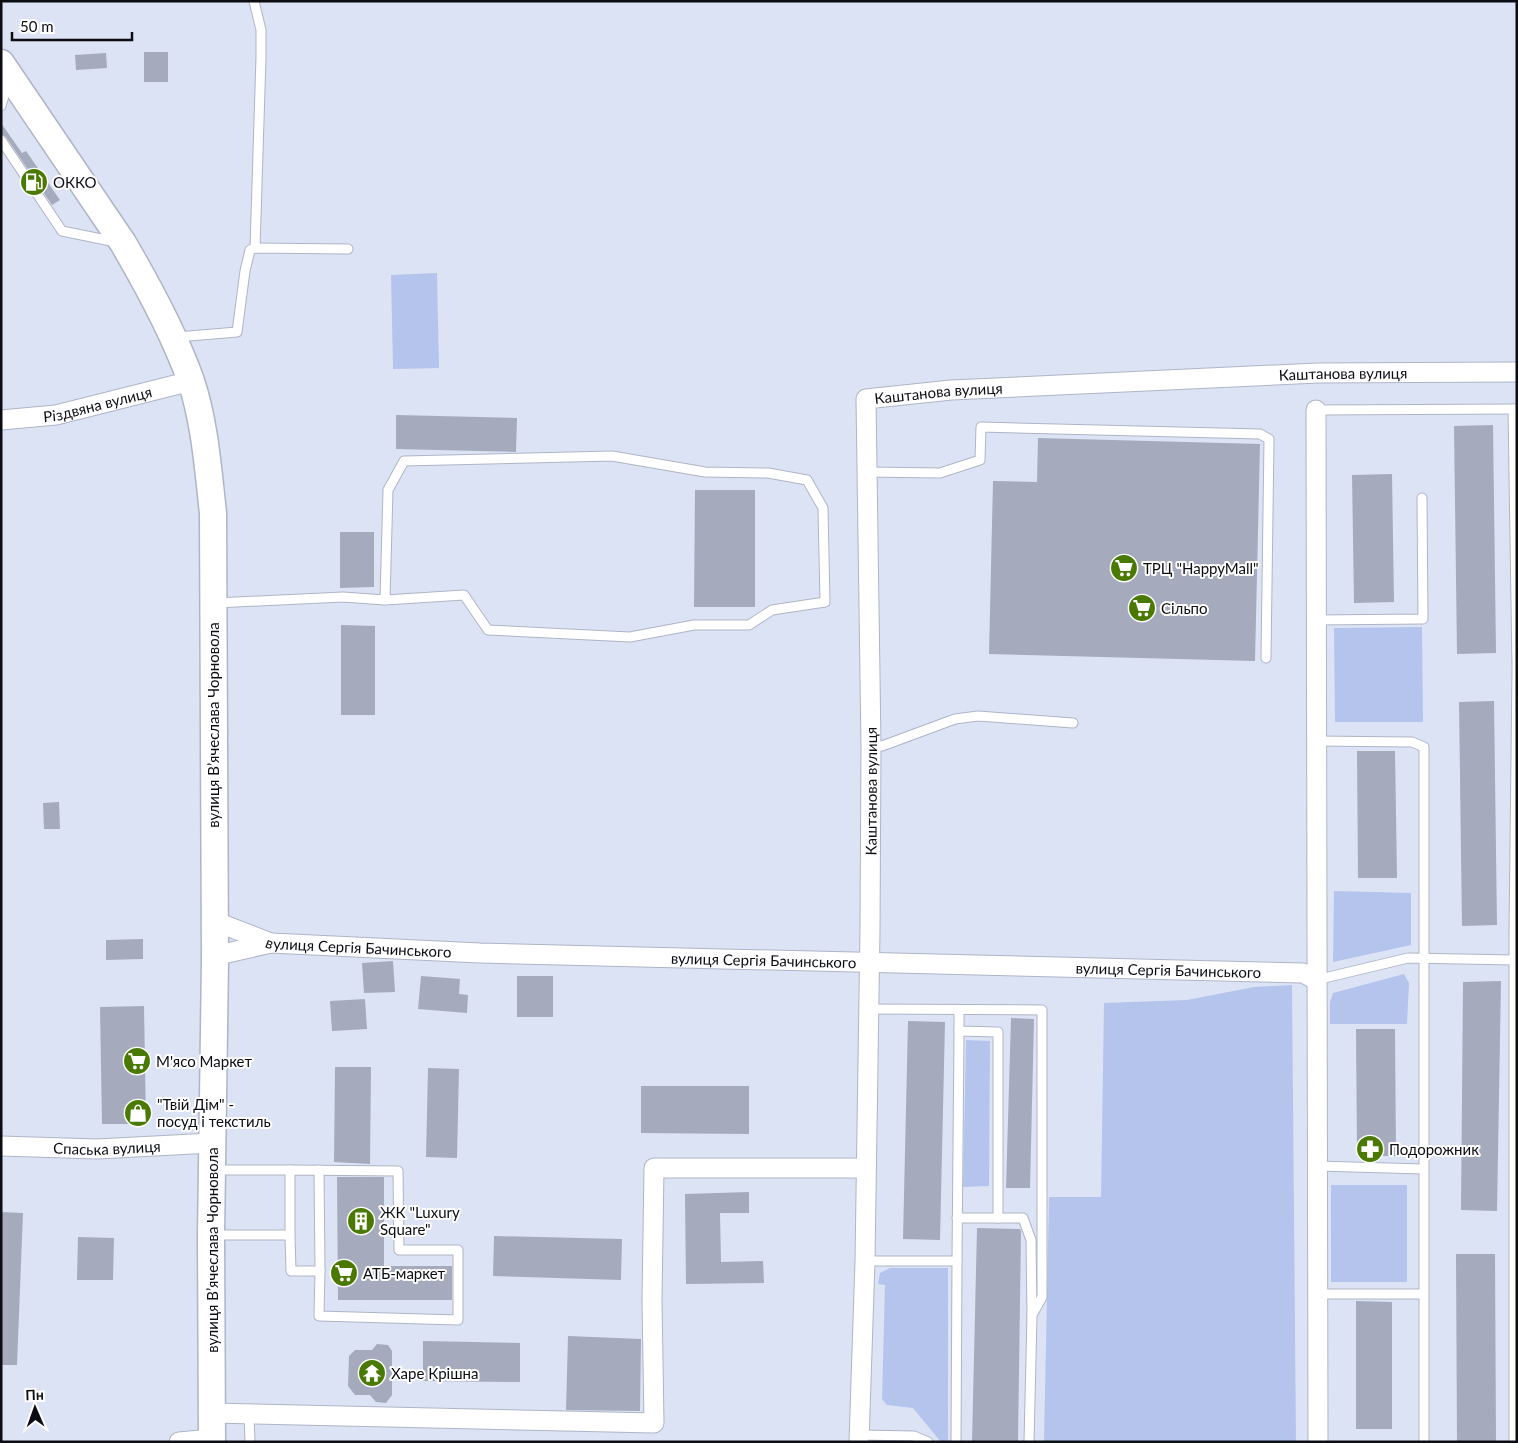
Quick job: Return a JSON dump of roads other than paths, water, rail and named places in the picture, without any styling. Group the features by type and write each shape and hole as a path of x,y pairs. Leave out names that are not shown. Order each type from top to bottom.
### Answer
{"main road":[{"name":"вулиця Вʼячеслава Чорновола","path":"6,70 123,243 140,272 191,381 205,443 213,513 212,1440"}],"street":[{"name":"Каштанова вулиця","path":"860,1439 865,1261 871,746 866,399 951,390 1318,373 1517,372"},
{"name":"Різдвяна вулиця","path":"1,420 56,415 191,381"},
{"path":"1316,410 1316,1294 1318,1442"},
{"name":"вулиця Сергія Бачинського","path":"214,921 271,943 480,953 869,964 1303,973 1316,980"},
{"path":"214,956 271,943"},
{"name":"Спаська вулиця","path":"1,1146 97,1149 212,1143"},
{"path":"212,1413 654,1423 652,1300 654,1168 866,1168"},
{"path":"179,1442 212,1440"}],"lane":[{"path":"254,1 261,30 255,248"},
{"path":"1,106 6,70"},
{"path":"1,140 62,231 123,243"},
{"path":"171,338 237,332 248,254 255,248 348,249"},
{"path":"1316,410 1515,409 1517,668 1514,960 1516,1248 1514,1442"},
{"path":"867,472 940,473 980,460 981,426 1260,434 1268,439 1266,658"},
{"path":"213,603 343,597 385,600 464,594 488,630 630,637 694,625 749,625 772,610 825,602 823,508 807,480 768,472 705,472 612,456 404,460 388,490 385,600"},
{"path":"1315,620 1422,619 1422,498"},
{"path":"871,746 882,746 955,719 978,716 1073,723"},
{"path":"1315,741 1412,742 1424,747 1424,1442"},
{"path":"1316,980 1408,958 1514,960"},
{"path":"868,1009 1042,1010 1042,1297 1032,1316"},
{"path":"956,1442 959,1010"},
{"path":"959,1031 998,1032 998,1218"},
{"path":"1317,1166 1423,1169"},
{"path":"212,1170 319,1170 398,1171 399,1250 458,1250 458,1320 320,1316 319,1170"},
{"path":"290,1170 291,1271 320,1271"},
{"path":"957,1218 1023,1218 1031,1240 1032,1316 1029,1442"},
{"path":"211,1235 290,1235"},
{"path":"865,1261 956,1261"},
{"path":"1316,1294 1423,1294"},
{"path":"249,1414 250,1442"},
{"path":"860,1439 914,1436 928,1442"}],"place":[{"name":"ОККО","path":"34,182"},
{"name":"ТРЦ \"HappyMall\"","path":"1124,568"},
{"name":"Сільпо","path":"1142,608"},
{"name":"М'ясо Маркет","path":"137,1061"},
{"name":"\"Твій Дім\" - посуд і текстиль","path":"138,1113"},
{"name":"Подорожник","path":"1370,1149"},
{"name":"ЖК \"Luxury Square\"","path":"361,1221"},
{"name":"АТБ-маркет","path":"344,1273"},
{"name":"Харе Крішна","path":"372,1373"}]}
